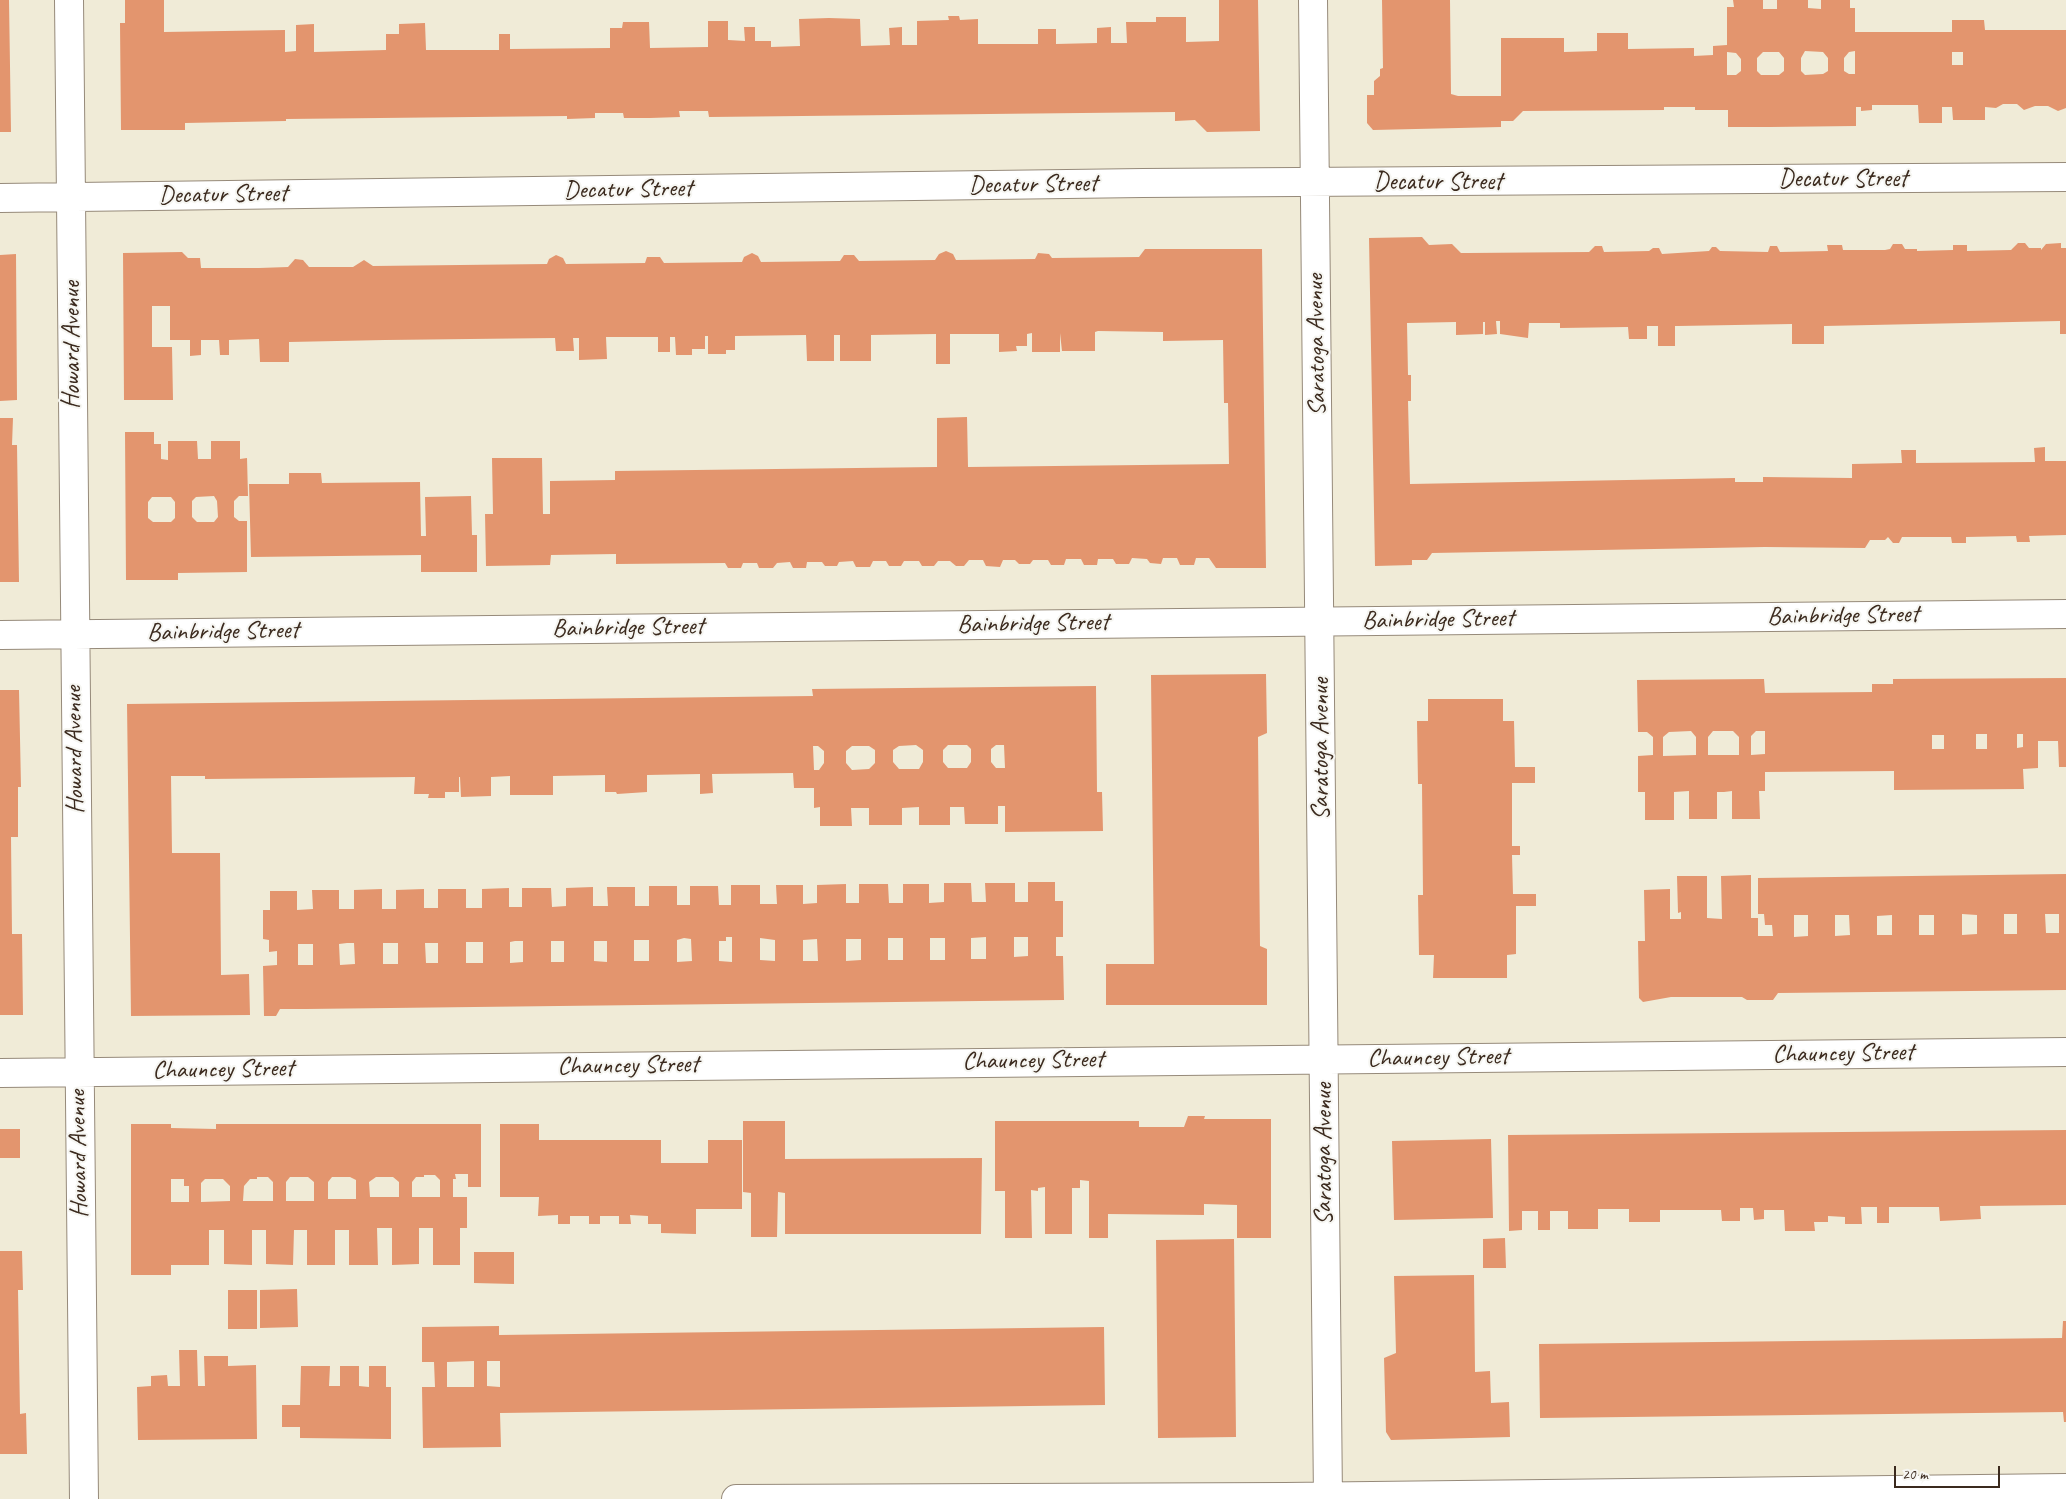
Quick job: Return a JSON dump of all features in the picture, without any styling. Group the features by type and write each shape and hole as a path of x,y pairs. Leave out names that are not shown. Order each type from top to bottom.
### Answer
{"street":[{"name":"Howard Avenue","path":"68,0 84,1499"},
{"name":"Saratoga Avenue","path":"1313,0 1328,1498"},
{"name":"Decatur Street","path":"0,198 1314,183 2066,177"},
{"name":"Bainbridge Street","path":"0,635 2066,614"},
{"name":"Chauncey Street","path":"0,1073 2066,1052"},
{"path":"736,1499 1328,1498 2066,1488"}],"building":[{"path":"0,0 9,0 11,132 0,132"},
{"path":"125,0 164,0 164,32 285,30 285,52 296,51 296,25 314,24 314,52 386,50 386,34 399,34 399,24 425,23 426,50 499,50 499,34 510,34 510,49 610,48 610,28 622,28 623,22 649,22 650,48 708,47 708,21 728,21 728,40 745,41 744,27 755,27 755,41 771,41 771,47 800,46 799,19 829,18 860,19 861,46 890,45 889,28 902,27 902,45 917,45 917,21 949,20 948,16 959,16 960,20 978,19 978,44 1038,44 1038,29 1056,29 1056,44 1097,43 1097,28 1111,27 1111,43 1127,43 1126,22 1156,22 1156,17 1186,17 1186,42 1219,41 1219,0 1258,0 1260,131 1207,132 1195,120 1175,121 1175,112 709,117 708,111 679,111 680,117 650,118 624,118 623,113 595,113 595,118 567,119 567,116 286,119 286,121 185,123 185,130 121,130 120,23 125,23"},
{"path":"1382,0 1450,0 1451,94 1458,96 1501,96 1501,38 1564,38 1564,52 1597,51 1597,33 1628,33 1628,49 1694,48 1694,56 1713,55 1713,46 1727,45 1727,7 1734,7 1733,0 1763,0 1763,9 1777,9 1777,0 1808,0 1808,8 1821,9 1821,0 1850,0 1850,8 1855,8 1855,32 1952,32 1952,20 1984,20 1985,30 2066,30 2066,108 2058,111 2048,106 2035,106 2024,110 2017,104 2003,104 1996,108 1985,107 1985,120 1953,120 1952,107 1942,107 1942,123 1919,123 1918,105 1872,105 1872,110 1861,111 1861,107 1856,107 1856,126 1770,127 1728,127 1728,110 1695,110 1695,107 1664,107 1664,110 1523,111 1513,121 1501,121 1501,127 1373,130 1367,123 1367,95 1374,95 1374,81 1380,76 1380,69 1383,68","holes":["1805,51 1823,52 1828,58 1828,71 1823,74 1805,75 1801,71 1801,58","1855,51 1855,74 1849,74 1844,71 1844,58 1849,52","1727,52 1736,53 1741,59 1741,71 1736,75 1727,75","1763,52 1779,52 1784,58 1784,71 1779,75 1761,75 1757,71 1757,58","1952,52 1963,52 1963,65 1952,65"]},
{"path":"1422,237 1429,245 1452,244 1461,253 1589,252 1595,246 1602,246 1604,252 1649,251 1653,248 1659,248 1662,254 1709,251 1712,247 1716,247 1720,251 1768,252 1770,246 1777,246 1780,252 1828,251 1827,245 1842,245 1843,250 1885,250 1890,249 1893,244 1902,244 1905,249 1917,249 1917,251 1953,250 1953,245 1967,245 1967,251 2011,250 2018,243 2025,243 2029,248 2041,248 2041,250 2046,244 2061,243 2061,248 2066,248 2066,334 2060,334 2060,321 1824,326 1824,344 1792,344 1792,324 1675,326 1675,346 1658,346 1658,326 1647,326 1647,339 1629,339 1628,327 1560,328 1560,323 1529,323 1528,338 1500,334 1500,321 1496,321 1497,334 1485,335 1485,322 1483,322 1483,334 1456,335 1456,322 1407,323 1408,375 1411,375 1411,401 1408,401 1410,484 1735,478 1735,482 1763,482 1763,477 1852,478 1852,464 1902,463 1901,450 1916,450 1916,463 2035,462 2034,448 2045,447 2045,461 2066,461 2066,535 2029,536 2030,542 2017,542 2016,536 1966,537 1966,543 1952,543 1951,537 1902,537 1899,543 1893,543 1888,537 1885,540 1870,540 1865,548 1765,547 1432,553 1427,560 1412,560 1412,565 1375,566 1369,238"},
{"path":"1145,249 1262,249 1266,568 1216,568 1209,558 1196,558 1194,565 1180,565 1177,558 1163,558 1161,564 1150,563 1147,559 1132,558 1129,564 1116,564 1113,559 1098,559 1097,565 1084,565 1081,559 1066,559 1064,565 1051,565 1048,560 1033,560 1030,564 1019,564 1015,560 1003,560 1000,567 986,566 983,560 969,560 964,566 956,566 950,561 938,561 934,566 922,566 919,561 904,561 901,566 889,566 886,561 873,561 870,567 856,567 853,561 839,562 837,566 825,566 822,562 807,562 806,568 793,568 790,562 777,563 773,568 759,568 757,563 743,563 741,568 728,568 725,563 616,564 616,554 551,555 550,565 486,566 485,514 493,514 492,458 542,458 543,514 550,514 550,481 615,480 615,471 937,467 937,418 967,417 968,467 1229,464 1228,403 1224,403 1223,340 1163,341 1163,332 1098,331 1095,332 1095,351 1062,351 1060,333 1060,352 1032,352 1032,333 1027,334 1027,346 1016,346 1017,351 999,352 999,334 950,334 950,364 936,364 936,334 871,335 871,361 840,361 840,335 834,335 834,361 807,361 806,335 735,336 735,350 726,350 726,354 708,354 708,336 705,336 705,349 692,349 692,355 676,355 675,337 670,337 670,352 658,352 658,337 606,337 607,359 579,360 579,338 573,338 574,351 556,351 555,338 289,342 289,362 260,362 259,339 229,340 229,355 220,355 219,340 201,340 201,355 190,356 190,340 170,340 170,306 152,306 152,347 172,347 173,400 124,400 123,253 182,252 188,258 200,258 201,268 259,268 288,267 295,259 303,260 309,267 353,267 364,260 373,266 547,264 549,259 556,255 563,258 566,264 645,263 647,257 660,257 664,263 742,262 744,257 752,253 758,256 761,262 840,261 844,255 854,255 859,261 935,260 939,254 946,251 953,254 956,260 1035,259 1038,253 1049,254 1052,258 1139,257"},
{"path":"16,254 17,400 0,401 0,255"},
{"path":"0,418 13,418 12,445 17,445 19,582 0,582"},
{"path":"125,432 154,432 154,444 161,444 161,459 168,460 168,441 197,441 198,459 211,459 211,441 240,441 240,459 247,458 248,496 239,496 234,501 234,517 239,521 247,521 247,572 178,573 178,580 126,580","holes":["214,496 217,501 218,517 214,522 197,522 192,517 192,501 196,497","152,497 171,497 175,502 175,518 171,522 153,522 148,518 148,502"]},
{"path":"289,473 321,473 322,483 420,482 421,536 426,536 425,497 471,496 472,535 477,535 477,572 421,572 421,555 251,557 249,484 289,484"},
{"path":"1266,674 1267,733 1258,737 1260,946 1267,949 1267,1005 1106,1005 1106,964 1154,964 1151,675"},
{"path":"2066,678 2066,767 2059,767 2058,741 2038,741 2038,768 2023,769 2024,789 1894,790 1894,771 1765,772 1765,791 1759,791 1760,819 1732,819 1732,791 1717,792 1717,819 1689,819 1689,791 1674,792 1674,820 1645,820 1645,792 1638,792 1638,756 1653,755 1653,737 1647,732 1638,732 1637,680 1764,679 1765,693 1872,692 1872,684 1893,684 1893,679","holes":["1691,731 1696,737 1696,755 1663,756 1663,737 1669,732","1713,731 1733,731 1739,737 1739,755 1708,755 1708,737","1756,731 1765,731 1765,754 1751,755 1751,736","1976,734 1987,734 1987,749 1976,749","2017,734 2023,734 2023,747 2017,748","1932,735 1944,735 1944,749 1932,749"]},
{"path":"1096,686 1097,792 1102,792 1103,831 1005,832 1005,806 998,806 998,824 965,824 964,807 950,807 950,825 919,825 919,807 902,808 902,825 869,825 869,808 851,808 852,826 820,826 820,807 814,808 814,788 794,788 793,773 712,774 713,793 700,794 700,774 647,775 647,792 617,794 616,792 605,792 605,775 553,776 553,795 510,795 510,776 491,777 491,796 461,797 459,777 459,792 445,792 445,798 428,798 429,794 414,794 415,777 205,779 205,776 171,776 172,853 220,853 221,975 249,974 250,1015 131,1016 127,704 813,696 812,689","holes":["916,745 923,750 923,762 919,769 899,769 893,762 893,750 899,746","948,745 967,745 971,749 971,762 967,768 948,768 943,762 943,750","996,745 1004,745 1005,768 996,768 991,762 991,749","813,746 818,746 824,751 824,763 819,770 814,770","852,746 869,746 875,750 875,763 869,769 852,770 846,763 846,751"]},
{"path":"0,690 19,690 21,787 18,787 18,837 11,837 12,934 22,934 23,1015 0,1015"},
{"path":"1428,699 1503,699 1503,721 1514,721 1515,767 1535,767 1535,783 1512,783 1512,846 1520,846 1520,855 1512,855 1513,894 1536,894 1536,906 1516,906 1516,954 1507,955 1507,978 1433,978 1434,955 1419,955 1418,895 1423,895 1422,784 1418,784 1417,721 1428,721"},
{"path":"2066,874 2066,990 1778,993 1773,1000 1747,1000 1742,997 1671,997 1643,1002 1639,998 1638,941 1645,941 1644,890 1670,889 1670,919 1681,919 1681,912 1678,913 1677,876 1707,876 1707,918 1722,919 1721,876 1751,875 1751,918 1758,918 1758,936 1773,936 1772,925 1765,925 1764,914 1758,914 1758,878","holes":["1962,914 1977,915 1977,934 1962,935","2004,914 2017,914 2017,934 2004,934","2045,914 2059,914 2059,933 2046,933","1794,915 1808,915 1808,936 1794,937","1835,915 1849,915 1850,935 1835,936","1892,915 1892,935 1877,935 1877,916","1919,915 1934,915 1934,935 1919,935"]},
{"path":"1028,882 1055,882 1055,901 1063,901 1063,937 1056,937 1056,956 1063,956 1064,1000 280,1009 276,1016 264,1016 263,966 277,965 277,951 269,952 269,940 263,939 263,910 270,910 270,891 297,891 297,910 313,909 312,890 339,890 339,909 354,909 354,890 382,889 382,909 396,909 396,890 424,889 424,908 438,908 438,889 466,889 466,908 482,908 482,889 509,888 509,907 522,907 522,888 551,888 552,907 566,906 566,888 593,887 593,906 608,906 607,887 635,887 635,906 649,906 649,886 677,886 677,905 690,905 690,886 718,886 719,905 731,905 731,885 760,885 760,904 777,904 776,885 803,885 803,904 817,903 817,885 846,884 846,903 859,903 859,884 888,884 889,903 903,903 903,884 929,884 929,903 944,902 944,883 971,883 972,902 986,902 985,883 1015,883 1015,902 1028,902","holes":["726,937 732,937 732,962 719,961 719,941 726,941","986,937 986,959 971,959 971,938","1014,937 1028,937 1028,956 1014,957","760,938 775,940 775,961 760,960","888,938 903,938 903,960 888,960","930,938 945,938 945,960 930,960","691,939 692,961 677,962 677,940","817,939 818,961 803,961 803,940","846,939 861,939 861,960 846,961","634,940 649,940 649,961 634,961","523,941 523,962 510,963 510,942","551,941 564,941 564,962 551,962","594,941 607,941 607,962 594,961","466,942 483,942 483,963 466,963","354,943 355,964 340,965 339,944","383,943 398,943 398,964 383,964","425,943 438,943 438,963 426,963","298,944 313,944 313,965 298,965"]},
{"path":"1188,1116 1205,1116 1204,1119 1271,1119 1271,1238 1237,1238 1237,1205 1204,1204 1204,1215 1108,1214 1108,1238 1089,1238 1089,1181 1080,1180 1080,1188 1072,1188 1072,1234 1045,1234 1045,1187 1038,1188 1038,1191 1031,1190 1032,1238 1005,1238 1005,1191 995,1191 995,1121 1139,1121 1139,1127 1184,1127"},
{"path":"743,1121 785,1121 785,1159 982,1158 981,1234 785,1234 785,1193 778,1192 777,1237 751,1237 751,1193 743,1192"},
{"path":"131,1124 171,1124 171,1128 216,1129 216,1124 481,1124 481,1187 468,1187 468,1174 455,1174 456,1179 453,1179 453,1197 467,1197 467,1228 460,1228 460,1265 433,1265 433,1228 419,1228 419,1264 392,1265 392,1228 377,1228 378,1265 349,1265 349,1230 335,1230 335,1265 307,1265 307,1230 294,1230 293,1265 266,1264 266,1230 252,1230 252,1265 224,1264 224,1230 209,1230 209,1265 171,1265 171,1275 131,1275","holes":["424,1175 435,1175 440,1180 440,1197 412,1197 412,1182 416,1177 424,1177","268,1177 273,1182 273,1201 243,1201 244,1186 250,1179","290,1177 308,1177 314,1182 314,1201 286,1201 286,1182","332,1177 350,1177 356,1180 356,1199 328,1199 328,1182","376,1177 393,1177 399,1182 399,1197 370,1197 369,1182","171,1179 184,1179 184,1186 189,1186 189,1202 171,1202","205,1179 223,1179 230,1186 230,1201 201,1202 201,1183"]},
{"path":"500,1124 539,1124 539,1140 661,1140 661,1163 708,1163 708,1140 742,1140 742,1209 696,1209 696,1234 661,1233 661,1224 648,1224 648,1216 630,1215 631,1224 619,1224 619,1216 600,1216 600,1224 589,1224 589,1216 570,1216 570,1224 558,1224 558,1215 538,1216 539,1197 500,1197"},
{"path":"0,1129 20,1129 20,1158 0,1158"},
{"path":"2066,1130 2066,1205 1980,1206 1981,1219 1940,1221 1939,1207 1889,1207 1889,1223 1877,1223 1877,1207 1861,1207 1862,1224 1845,1224 1845,1217 1828,1216 1828,1222 1814,1222 1815,1231 1785,1231 1784,1210 1764,1210 1764,1219 1754,1220 1753,1208 1740,1208 1740,1221 1722,1221 1721,1210 1660,1210 1660,1222 1629,1222 1629,1209 1598,1209 1598,1229 1568,1229 1568,1211 1550,1211 1550,1230 1538,1230 1538,1211 1522,1211 1522,1230 1509,1231 1508,1135"},
{"path":"1491,1139 1493,1218 1394,1220 1392,1141"},
{"path":"1505,1238 1506,1268 1483,1268 1483,1239"},
{"path":"1234,1239 1236,1437 1158,1438 1156,1240"},
{"path":"0,1251 22,1251 23,1290 18,1290 20,1414 26,1413 27,1454 0,1454"},
{"path":"474,1252 514,1252 514,1284 474,1283"},
{"path":"1474,1275 1475,1372 1490,1371 1491,1403 1509,1402 1510,1437 1391,1440 1386,1432 1384,1358 1396,1353 1394,1276"},
{"path":"297,1289 298,1327 260,1328 260,1290"},
{"path":"228,1290 257,1290 257,1329 228,1329"},
{"path":"2063,1321 2066,1321 2066,1422 2064,1422 2063,1412 1540,1418 1539,1344 2062,1338"},
{"path":"499,1326 499,1335 1104,1327 1105,1405 500,1413 501,1447 423,1448 422,1387 435,1387 434,1362 422,1362 422,1327","holes":["474,1361 474,1387 447,1387 447,1362","487,1361 500,1361 500,1387 487,1386"]},
{"path":"179,1350 197,1350 198,1386 205,1386 204,1356 228,1356 228,1366 256,1365 257,1439 138,1440 137,1387 151,1386 151,1376 167,1375 168,1386 180,1386"},
{"path":"301,1366 330,1366 329,1386 340,1386 340,1366 359,1366 359,1386 369,1387 369,1366 386,1366 386,1387 391,1387 391,1439 300,1438 300,1427 282,1427 282,1405 300,1405"}]}
